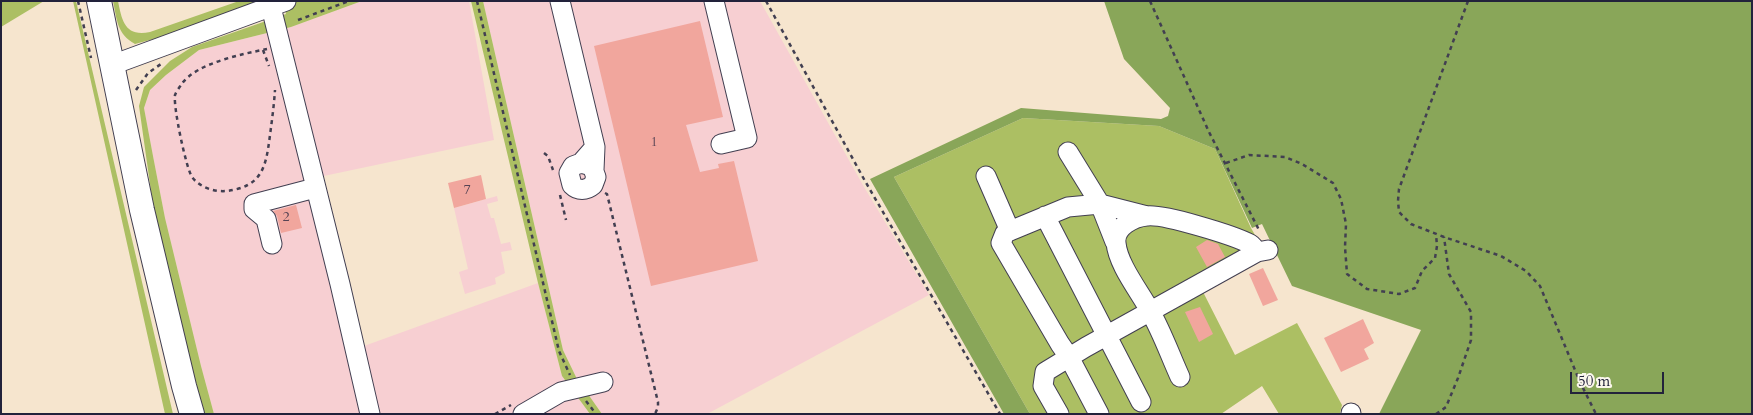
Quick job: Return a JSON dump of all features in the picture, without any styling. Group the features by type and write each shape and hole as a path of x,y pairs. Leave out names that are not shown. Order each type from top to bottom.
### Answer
{"main road":[{"path":"99,1 142,210 192,414"}],"street":[{"path":"560,1 595,147 589,172"},
{"path":"714,1 747,138 721,144"},
{"path":"112,65 278,4 272,48 315,188 340,284 370,414"},
{"path":"1068,152 1100,204 1124,266 1151,312 1180,377"},
{"path":"986,176 1010,231"},
{"path":"272,244 266,219 254,209 254,204 315,188"},
{"path":"1059,414 1043,386 1045,372 1069,357 1106,336 1262,251 1234,238 1185,222 1148,216 1100,204 1068,207 1005,233 1001,244 1069,357 1099,414"},
{"path":"1044,216 1141,402"},
{"path":"1115,242 1119,231 1128,222 1148,216"},
{"path":"523,414 561,392 603,382"}],"path":[{"path":"298,20 349,1"},
{"path":"477,1 559,351 570,374"},
{"path":"766,1 870,189 1000,414"},
{"path":"1150,1 1209,132 1260,232"},
{"path":"1468,1 1399,188 1399,212 1412,224 1501,256 1526,271 1540,286 1580,382 1596,414"},
{"path":"119,96 135,91 148,73 166,61 170,45"},
{"path":"271,69 272,48 227,58 196,73 181,84 175,96 175,106 187,164 191,176 198,183 208,189 234,190 249,184 261,174 267,162 275,87"},
{"path":"544,152 548,156 553,168"},
{"path":"1226,163 1249,155 1285,157 1302,164 1333,183 1341,199 1346,224 1347,274 1367,289 1399,294 1415,288 1422,271 1435,258 1436,234"},
{"path":"589,172 607,194 658,402 655,414"},
{"path":"1436,414 1446,407 1471,340 1471,312 1449,274 1444,237"}],"shaded area":[{"path":"362,1 469,1 494,140 319,177 364,346 538,283 562,376 590,414 214,414 165,218 144,108 150,90 166,75 199,50 291,27"},
{"path":"483,1 760,1 864,187 929,295 707,414 602,414 576,377 563,350"},
{"path":"497,196 498,201 487,204 491,218 494,218 501,244 510,242 512,250 501,252 505,273 495,278 496,284 465,294 459,272 468,269 454,208"}],"green space":[{"path":"1,1 44,1 1,27"},
{"path":"73,1 76,1 173,414 165,414"},
{"path":"113,1 118,1 126,26 130,30 142,33 150,32 239,1 260,1 176,33 135,44 121,31"},
{"path":"282,1 362,1 291,27 199,50 166,75 150,90 144,108 165,218 214,414 199,414 159,248 139,106 144,87 170,61 192,47 286,14"},
{"path":"471,1 483,1 563,350 576,377 602,414 590,414 562,376"},
{"path":"1104,1 1752,1 1752,414 1379,414 1421,330 1292,286 1262,224 1252,228 1215,149 1159,126 1023,118 894,177 1030,414 1004,414 870,179 1021,108 1161,119 1168,116 1170,108 1124,59"},
{"path":"1023,118 1159,126 1215,149 1251,228 1267,256 1201,288 1235,355 1297,323 1342,405 1340,413 1279,414 1262,386 1221,414 1030,414 894,177"}],"building":[{"path":"700,21 723,117 686,125 700,172 719,168 718,164 734,161 758,261 651,286 594,46"},
{"path":"481,175 486,199 454,208 448,183"},
{"path":"296,205 302,228 281,233 277,216 273,211"},
{"path":"1207,240 1218,244 1225,257 1207,267 1196,247"},
{"path":"1263,268 1278,300 1263,306 1249,274"},
{"path":"1200,307 1213,334 1199,342 1185,312"},
{"path":"1363,319 1374,343 1364,349 1369,359 1341,372 1324,338"}]}
